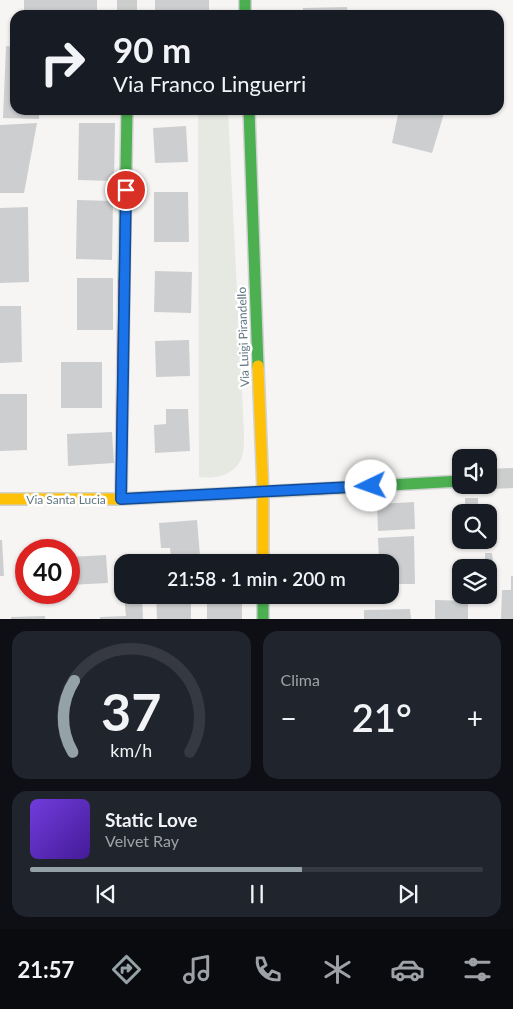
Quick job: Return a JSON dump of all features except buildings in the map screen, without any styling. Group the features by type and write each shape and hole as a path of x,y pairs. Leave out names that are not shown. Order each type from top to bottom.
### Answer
{"street":[{"path":"121,499 127,115"},
{"name":"Via Luigi Pirandello","path":"249,115 263,492 263,554"},
{"path":"497,479 513,478"},
{"name":"Via Santa Lucia","path":"0,500 121,499 452,482"},
{"path":"263,604 263,619"}],"shaded area":[{"path":"198,115 228,115 244,446 240,460 232,471 220,476 199,477"}],"traffic: fast":[{"path":"245,0 245,10"},
{"path":"124,281 127,115"},
{"path":"249,115 258,366"},
{"path":"318,489 452,482"},
{"path":"263,604 263,619"}],"traffic: slow":[{"path":"258,366 263,492 263,554"},
{"path":"0,499 121,499 318,489"}],"traffic: jam":[{"path":"121,499 124,281"}],"route":[{"path":"126,190 121,499 371,486"}]}
